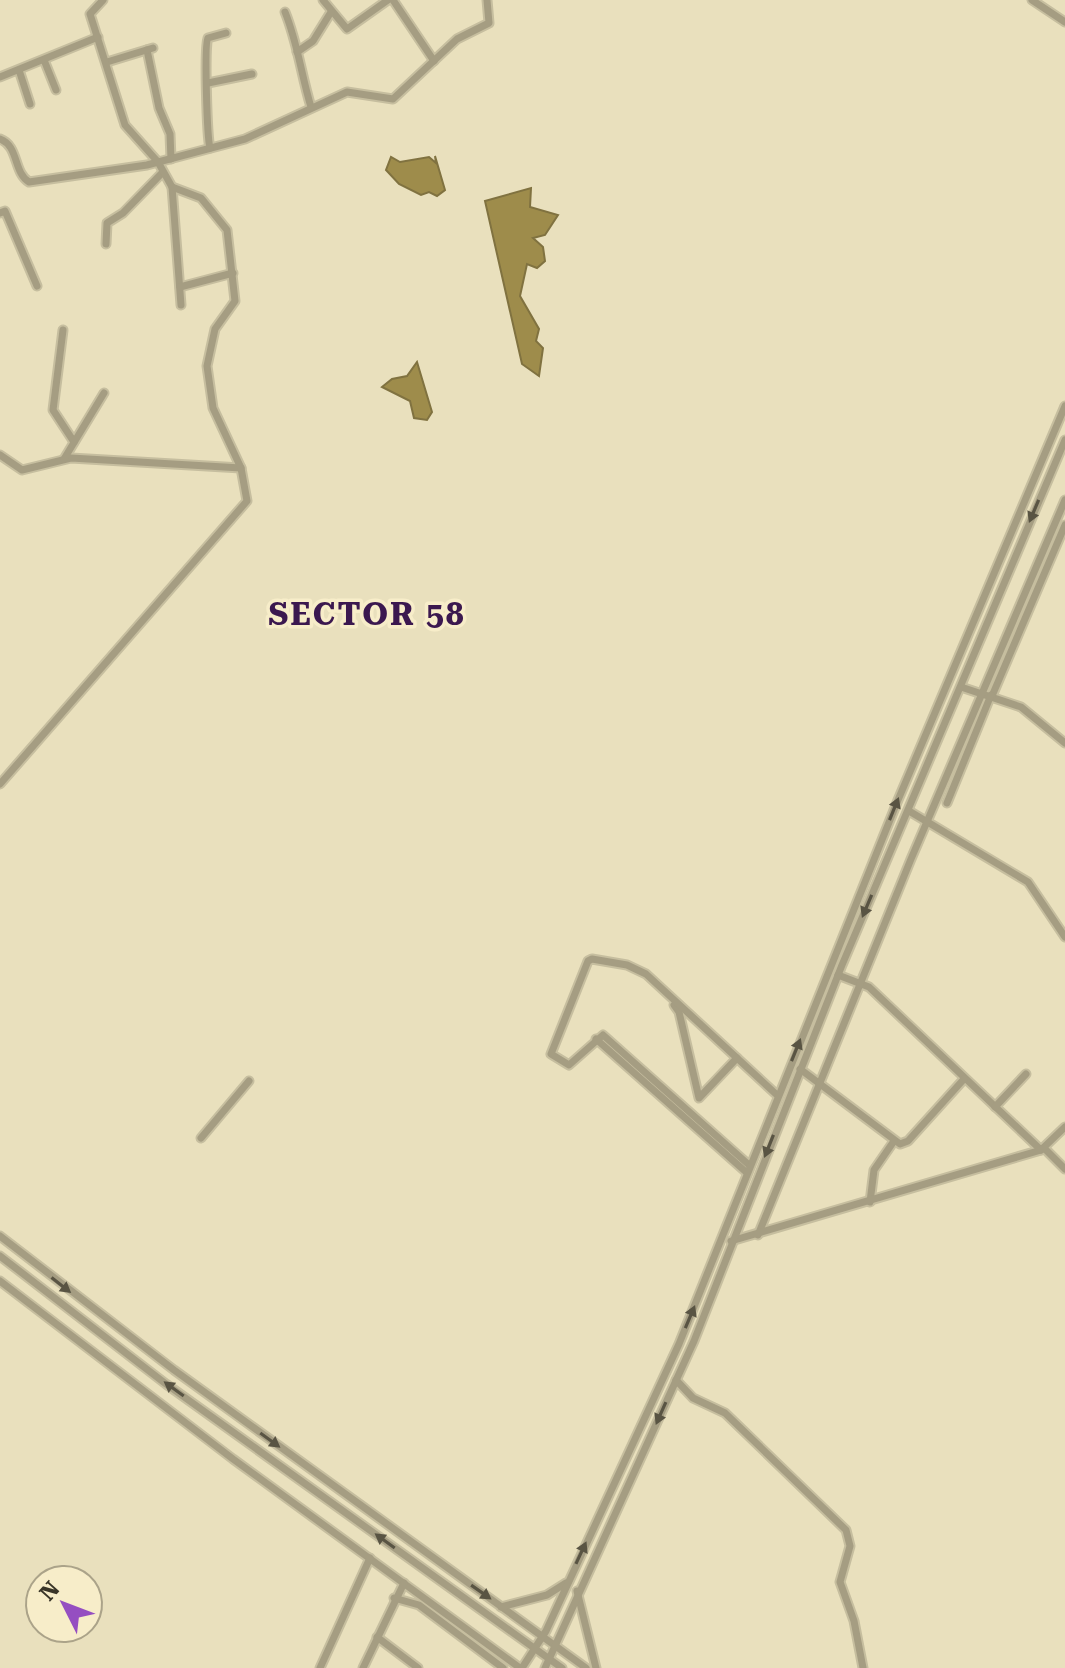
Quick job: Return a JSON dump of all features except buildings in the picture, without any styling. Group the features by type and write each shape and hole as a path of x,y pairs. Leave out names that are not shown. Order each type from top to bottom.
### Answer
{"street":[{"path":"0,784 243,510 248,494 241,468 213,408 207,366 215,329 235,301 224,227 201,198 172,187 161,174 158,162 125,125 90,13 103,0"},
{"path":"323,0 347,29 390,0 434,61"},
{"path":"0,139 9,144 23,178 29,182 158,162 210,148 273,128 311,107 354,90 393,99 457,39 489,23 487,0"},
{"path":"1032,0 1065,22"},
{"path":"285,12 311,107"},
{"path":"297,52 313,41 331,12"},
{"path":"210,148 206,129 208,83 204,42 226,33"},
{"path":"0,77 98,37"},
{"path":"107,62 150,49 159,108 170,134 169,159"},
{"path":"44,60 56,90"},
{"path":"19,70 30,104"},
{"path":"208,83 252,74"},
{"path":"103,90 113,88"},
{"path":"164,129 169,159"},
{"path":"106,244 107,223 123,213 161,174"},
{"path":"172,187 181,305"},
{"path":"0,213 5,211 37,286"},
{"path":"180,287 233,273"},
{"path":"63,330 53,410 74,442"},
{"path":"64,459 104,393"},
{"path":"0,1281 521,1668 543,1637 679,1344 777,1095 1064,409"},
{"path":"545,1668 577,1591 676,1380 838,975 1065,440"},
{"path":"0,455 22,470 64,459 241,468"},
{"path":"947,803 1065,500"},
{"path":"758,1235 927,820 1065,525"},
{"path":"961,687 988,694 1035,716 1065,743"},
{"path":"909,811 1028,882 1065,937"},
{"path":"748,1168 656,1088 603,1035 569,1065 550,1051 590,959 639,970 777,1095"},
{"path":"838,975 860,982 1065,1169"},
{"path":"673,999 679,1012 697,1096 702,1098 737,1058"},
{"path":"800,1069 900,1144 908,1141 964,1079"},
{"path":"995,1107 1026,1074"},
{"path":"201,1138 249,1081"},
{"path":"720,1239 731,1241 758,1235 1043,1149 1065,1127"},
{"path":"870,1202 874,1170 894,1141"},
{"path":"0,1236 174,1370 586,1668"},
{"path":"0,1256 166,1384 562,1668"},
{"path":"676,1380 693,1398 721,1410 846,1530 850,1546 840,1582 854,1621 863,1668"},
{"path":"320,1668 370,1558"},
{"path":"501,1607 547,1595 568,1582"},
{"path":"363,1668 394,1598 404,1583"},
{"path":"577,1591 596,1668"},
{"path":"394,1598 419,1605 503,1668"},
{"path":"377,1637 418,1668"}],"shaded area":[{"path":"435,156 445,190 437,196 429,192 421,195 399,184 386,170 391,157 400,162 429,157 436,163"},
{"path":"531,188 530,207 558,215 545,235 533,238 543,247 545,261 537,268 527,264 520,296 539,329 536,341 543,348 539,376 522,364 485,201"},
{"path":"417,362 432,412 427,420 414,418 410,401 382,387 392,379 407,376"}],"district":[{"name":"SECTOR 58","path":"367,614"}]}
